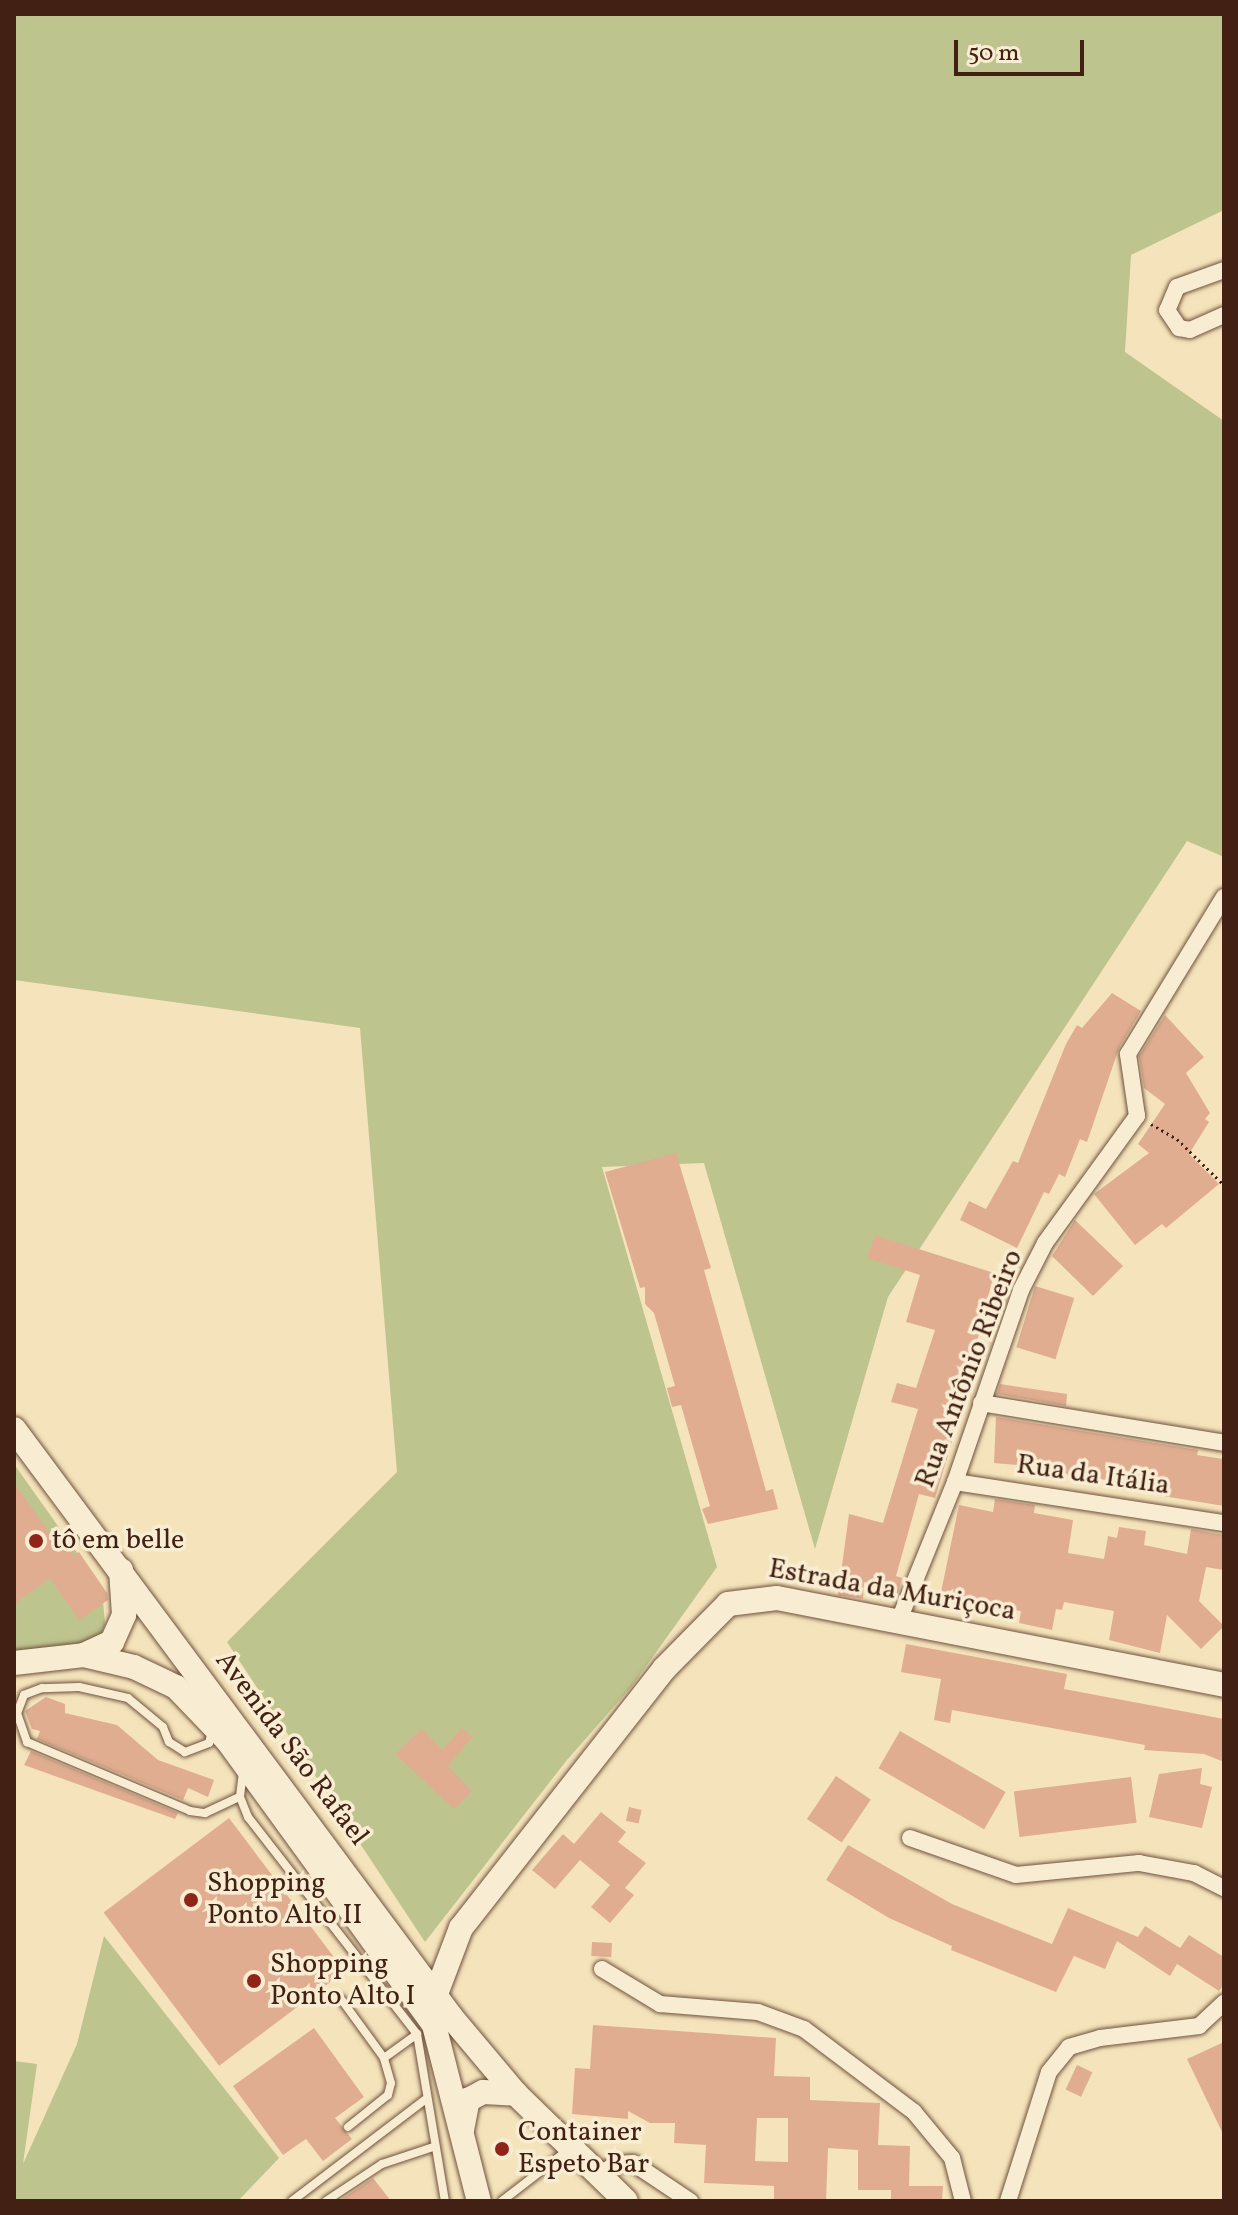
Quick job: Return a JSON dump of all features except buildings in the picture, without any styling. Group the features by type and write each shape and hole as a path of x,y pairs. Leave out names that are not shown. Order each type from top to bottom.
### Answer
{"main road":[{"name":"Avenida São Rafael","path":"14,1429 436,1994 516,2094 626,2201"},
{"path":"14,1663 84,1655 112,1642 120,1629 125,1595 120,1567"},
{"name":"Estrada da Muriçoca","path":"405,1953 432,1949 461,1928 664,1669 728,1604 761,1596 899,1620 1224,1685"},
{"name":"Avenida São Rafael","path":"84,1655 158,1677 194,1701 214,1722 434,2025 443,2046 461,2137 479,2201"},
{"name":"Estrada da Muriçoca","path":"436,1994 461,1928"},
{"path":"461,2137 468,2100 483,2092 516,2094"}],"street":[{"path":"1224,270 1177,287 1167,304 1170,319 1179,328 1207,325 1224,315"},
{"path":"1137,1116 1128,1054 1224,897"},
{"name":"Rua Antônio Ribeiro","path":"899,1620 955,1482 1028,1275 1137,1116"},
{"path":"981,1403 1224,1443"},
{"name":"Rua da Itália","path":"955,1482 1224,1523"},
{"path":"910,1838 1016,1875 1139,1863 1194,1873 1224,1888"},
{"path":"602,1969 637,1995 660,2004 758,2012 804,2029 922,2120 952,2158 963,2201"},
{"path":"1008,2201 1049,2072 1069,2047 1100,2038 1199,2026 1224,2003"},
{"path":"598,2176 616,2164 633,2163 690,2201"}],"lane":[{"path":"214,1722 209,1743 185,1752 169,1742 163,1727 128,1698 79,1687 42,1688 24,1695 17,1713 27,1742 190,1811 205,1813 240,1797"},
{"path":"244,1763 240,1797 248,1817 417,2034 433,2147 445,2201"},
{"path":"341,1999 384,2058 391,2083 388,2095 348,2127"},
{"path":"384,2058 417,2034"},
{"path":"292,2201 426,2099"},
{"path":"326,2201 382,2164 433,2147"},
{"path":"502,2201 571,2148"}],"path":[{"path":"1137,1116 1177,1139 1224,1185"}],"green space":[{"path":"14,14 1224,14 1224,210 1131,255 1125,352 1224,421 1224,857 1187,841 888,1297 815,1549 704,1163 602,1167 717,1567 632,1686 567,1760 425,1942 227,1642 397,1472 360,1028 14,980"},
{"path":"14,1464 102,1588 105,1625 96,1644 14,1656"},
{"path":"104,1936 279,2158 238,2201 14,2201 14,2061 37,2064 23,2164 77,2044"}],"place":[{"name":"tô em belle","path":"36,1541"},
{"name":"Shopping Ponto Alto II","path":"191,1900"},
{"name":"Shopping Ponto Alto I","path":"254,1981"},
{"name":"Container Espeto Bar","path":"502,2149"}]}
